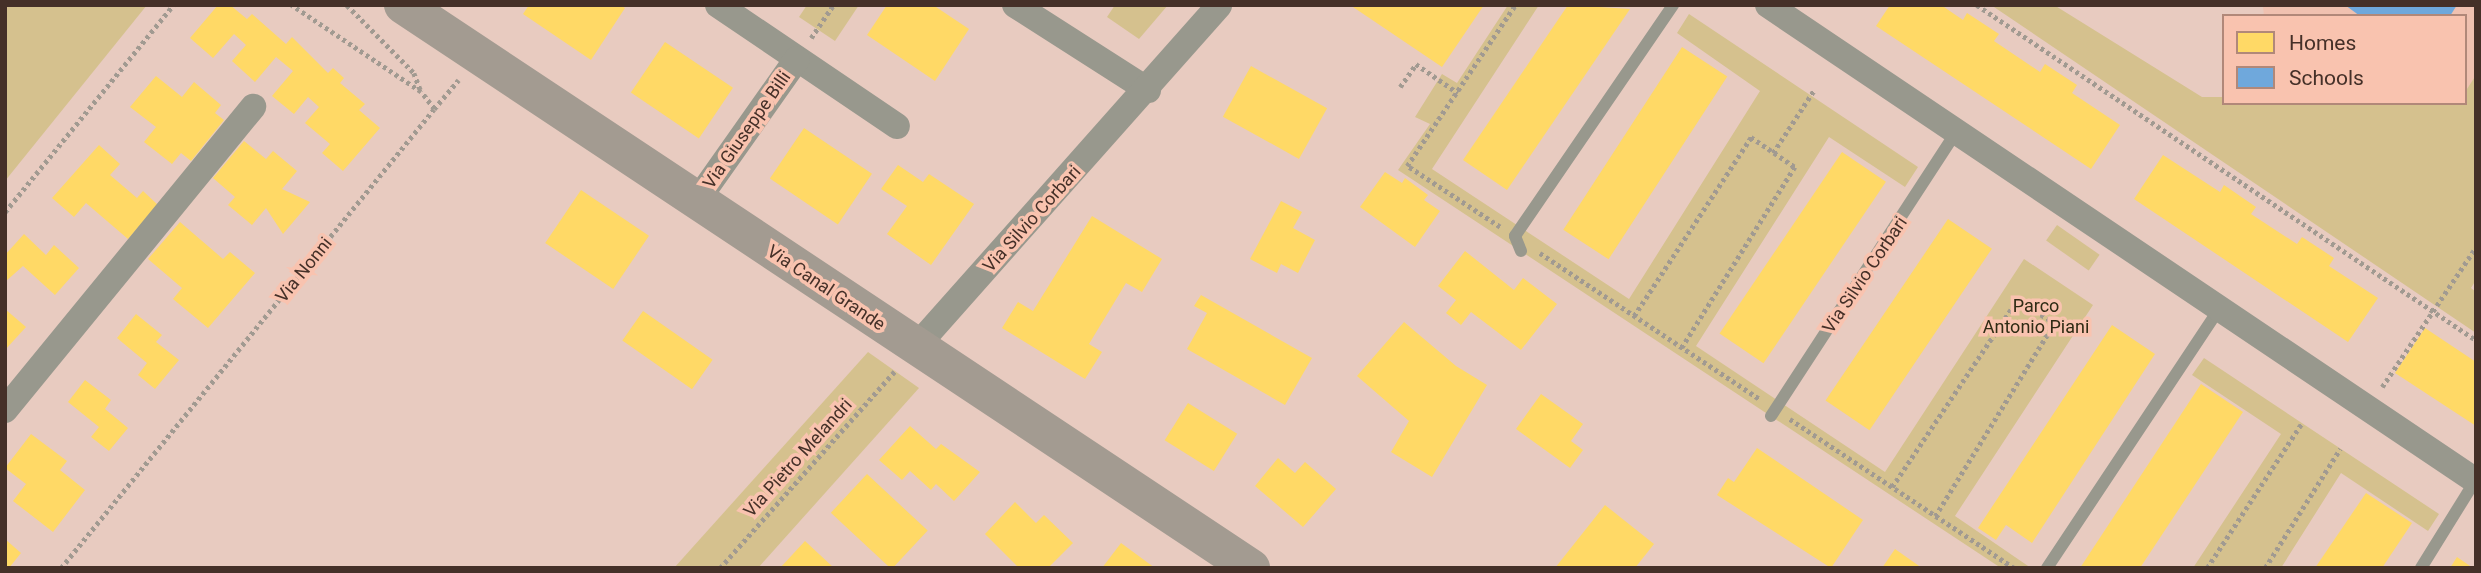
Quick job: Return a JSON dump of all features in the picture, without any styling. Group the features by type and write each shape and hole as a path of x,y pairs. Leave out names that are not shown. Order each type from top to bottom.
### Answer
{"main road":[{"name":"Via Canal Grande","path":"402,5 696,202 906,358 1251,568"}],"street":[{"name":"Via Giuseppe Billi","path":"718,5 897,126"},
{"path":"1015,5 1148,90"},
{"name":"Via Silvio Corbari","path":"906,358 1148,90 1219,5"},
{"path":"1768,5 2476,481"},
{"name":"Via Giuseppe Billi","path":"696,202 797,59"},
{"path":"5,410 253,107"}],"lane":[{"path":"1521,251 1515,236 1673,5"},
{"name":"Via Silvio Corbari","path":"1773,413 1956,132"},
{"path":"2047,568 2219,309"},
{"path":"2421,568 2476,481"}],"path":[{"path":"5,212 173,5"},
{"path":"291,5 421,92"},
{"path":"347,5 414,73 421,92 434,109"},
{"path":"797,59 832,5"},
{"path":"1516,5 1407,166 1682,348 1773,413 1892,487 2014,568"},
{"path":"1977,5 2476,340"},
{"path":"1400,87 1416,64 1458,93"},
{"name":"Via Nonni","path":"61,568 461,78"},
{"path":"1773,153 1814,90"},
{"path":"1634,316 1751,137 1795,167 1682,348"},
{"path":"2389,377 2476,247"},
{"path":"1892,487 2017,300 2055,323 1936,516"},
{"name":"Via Pietro Melandri","path":"720,568 906,358"},
{"path":"2207,568 2302,423"},
{"path":"2264,568 2340,449"}],"shaded area":[{"path":"2242,5 2476,5 2476,75 2467,89 2467,14 2264,14 2263,7"}],"green space":[{"path":"5,5 147,5 5,181"},
{"path":"807,5 859,5 835,41 799,17"},
{"path":"1115,5 1168,5 1139,39 1107,17"},
{"name":"Parco Antonio Piani","path":"1508,5 1539,5 1432,169 1629,299 1760,91 1677,33 1689,14 1918,167 1905,187 1829,137 1696,346 1885,472 2024,259 2093,305 1955,516 2031,568 2001,568 1398,170 1430,124 1415,117 1442,74 1457,83"},
{"path":"1991,5 2054,5 2202,97 2222,97 2222,105 2467,105 2467,89 2476,75 2476,280 2471,288 2476,292 2476,333"},
{"path":"2057,225 2100,255 2089,270 2046,241"},
{"path":"868,352 919,388 758,568 674,568"},
{"path":"2204,358 2439,514 2428,531 2341,473 2281,568 2193,568 2281,434 2192,375"}],"building: Homes":[{"path":"218,5 230,5 247,19 252,14 286,44 292,37 328,73 333,68 344,78 340,83 365,104 359,110 380,128 343,171 322,153 330,144 305,123 319,107 308,97 294,114 272,96 293,71 276,57 255,82 232,61 246,45 234,34 213,58 190,38"},
{"path":"529,5 620,5 625,8 591,60 523,14"},
{"path":"887,5 933,5 969,29 935,81 867,35"},
{"path":"1350,5 1484,5 1442,67"},
{"path":"1568,5 1630,9 1507,190 1463,160"},
{"path":"1890,5 1941,5 1963,20 1967,13 1999,34 1994,41 2040,72 2045,64 2077,85 2072,93 2120,125 2091,169 1876,26"},
{"path":"665,42 733,88 699,138 631,93"},
{"path":"1682,47 1727,76 1609,259 1563,230"},
{"path":"1251,66 1327,108 1299,159 1223,117"},
{"path":"156,76 182,97 194,82 221,105 215,113 224,120 191,161 181,153 172,164 144,142 156,127 130,107"},
{"path":"804,128 872,174 838,224 770,179"},
{"path":"244,141 266,159 273,151 297,171 282,189 310,202 283,234 266,208 252,225 228,205 235,197 213,178"},
{"path":"99,145 120,164 110,175 137,198 143,191 158,205 128,239 86,203 74,217 52,198"},
{"path":"1842,152 1886,182 1763,363 1720,334"},
{"path":"2163,155 2220,192 2224,185 2256,207 2251,214 2297,244 2302,237 2334,258 2329,266 2378,298 2348,342 2134,199"},
{"path":"898,165 923,182 929,174 974,204 931,265 887,234 907,206 881,189"},
{"path":"1385,172 1402,183 1405,178 1428,195 1424,200 1440,211 1415,247 1360,207"},
{"path":"581,190 649,236 613,289 545,243"},
{"path":"1281,201 1302,212 1293,228 1315,240 1298,273 1281,264 1277,273 1250,259"},
{"path":"1092,216 1162,259 1142,292 1126,283 1089,344 1102,352 1085,379 1002,328 1018,302 1033,311"},
{"path":"1948,219 1992,249 1869,430 1826,401"},
{"path":"180,222 223,259 230,252 255,273 208,328 173,299 182,288 148,259"},
{"path":"24,234 46,255 54,245 79,268 55,295 23,266 5,282 5,255"},
{"path":"1465,251 1514,290 1523,278 1557,304 1521,350 1471,312 1461,325 1446,313 1456,300 1438,286"},
{"path":"1201,295 1312,358 1285,405 1187,349 1207,313 1194,306"},
{"path":"5,309 26,327 5,350"},
{"path":"643,311 713,360 692,389 622,340"},
{"path":"136,314 162,335 156,342 179,360 155,389 138,375 147,363 117,338"},
{"path":"1404,322 1456,366 1487,385 1432,477 1391,452 1409,421 1357,376"},
{"path":"2112,325 2155,354 2032,543 2006,525 1996,540 1978,528"},
{"path":"2425,328 2476,362 2476,426 2395,373"},
{"path":"85,380 111,400 105,409 128,428 109,451 91,437 99,427 68,402"},
{"path":"2201,384 2243,412 2140,568 2080,568"},
{"path":"1541,394 1583,424 1571,441 1583,450 1570,468 1516,429"},
{"path":"1188,403 1237,434 1214,471 1165,440"},
{"path":"910,426 936,449 941,444 980,472 954,501 936,484 931,490 910,471 902,480 879,460"},
{"path":"31,434 67,461 60,470 85,490 53,532 13,501 26,484 5,468"},
{"path":"1757,448 1863,520 1831,568 1717,495 1728,478 1734,482"},
{"path":"1278,458 1295,473 1305,462 1336,489 1303,527 1255,486"},
{"path":"867,474 928,531 890,568 831,513"},
{"path":"2366,493 2412,523 2382,568 2315,568"},
{"path":"1015,502 1036,523 1044,515 1073,543 1048,568 1019,568 985,534"},
{"path":"1605,505 1654,544 1635,568 1555,568"},
{"path":"5,539 21,553 9,568 5,568"},
{"path":"805,541 834,568 780,568"},
{"path":"1121,543 1155,568 1102,568"},
{"path":"1895,549 1922,568 1882,568"},
{"path":"2457,557 2473,568 2450,568"}],"building: Schools":[{"path":"2345,5 2457,5 2451,14 2357,14"}]}
